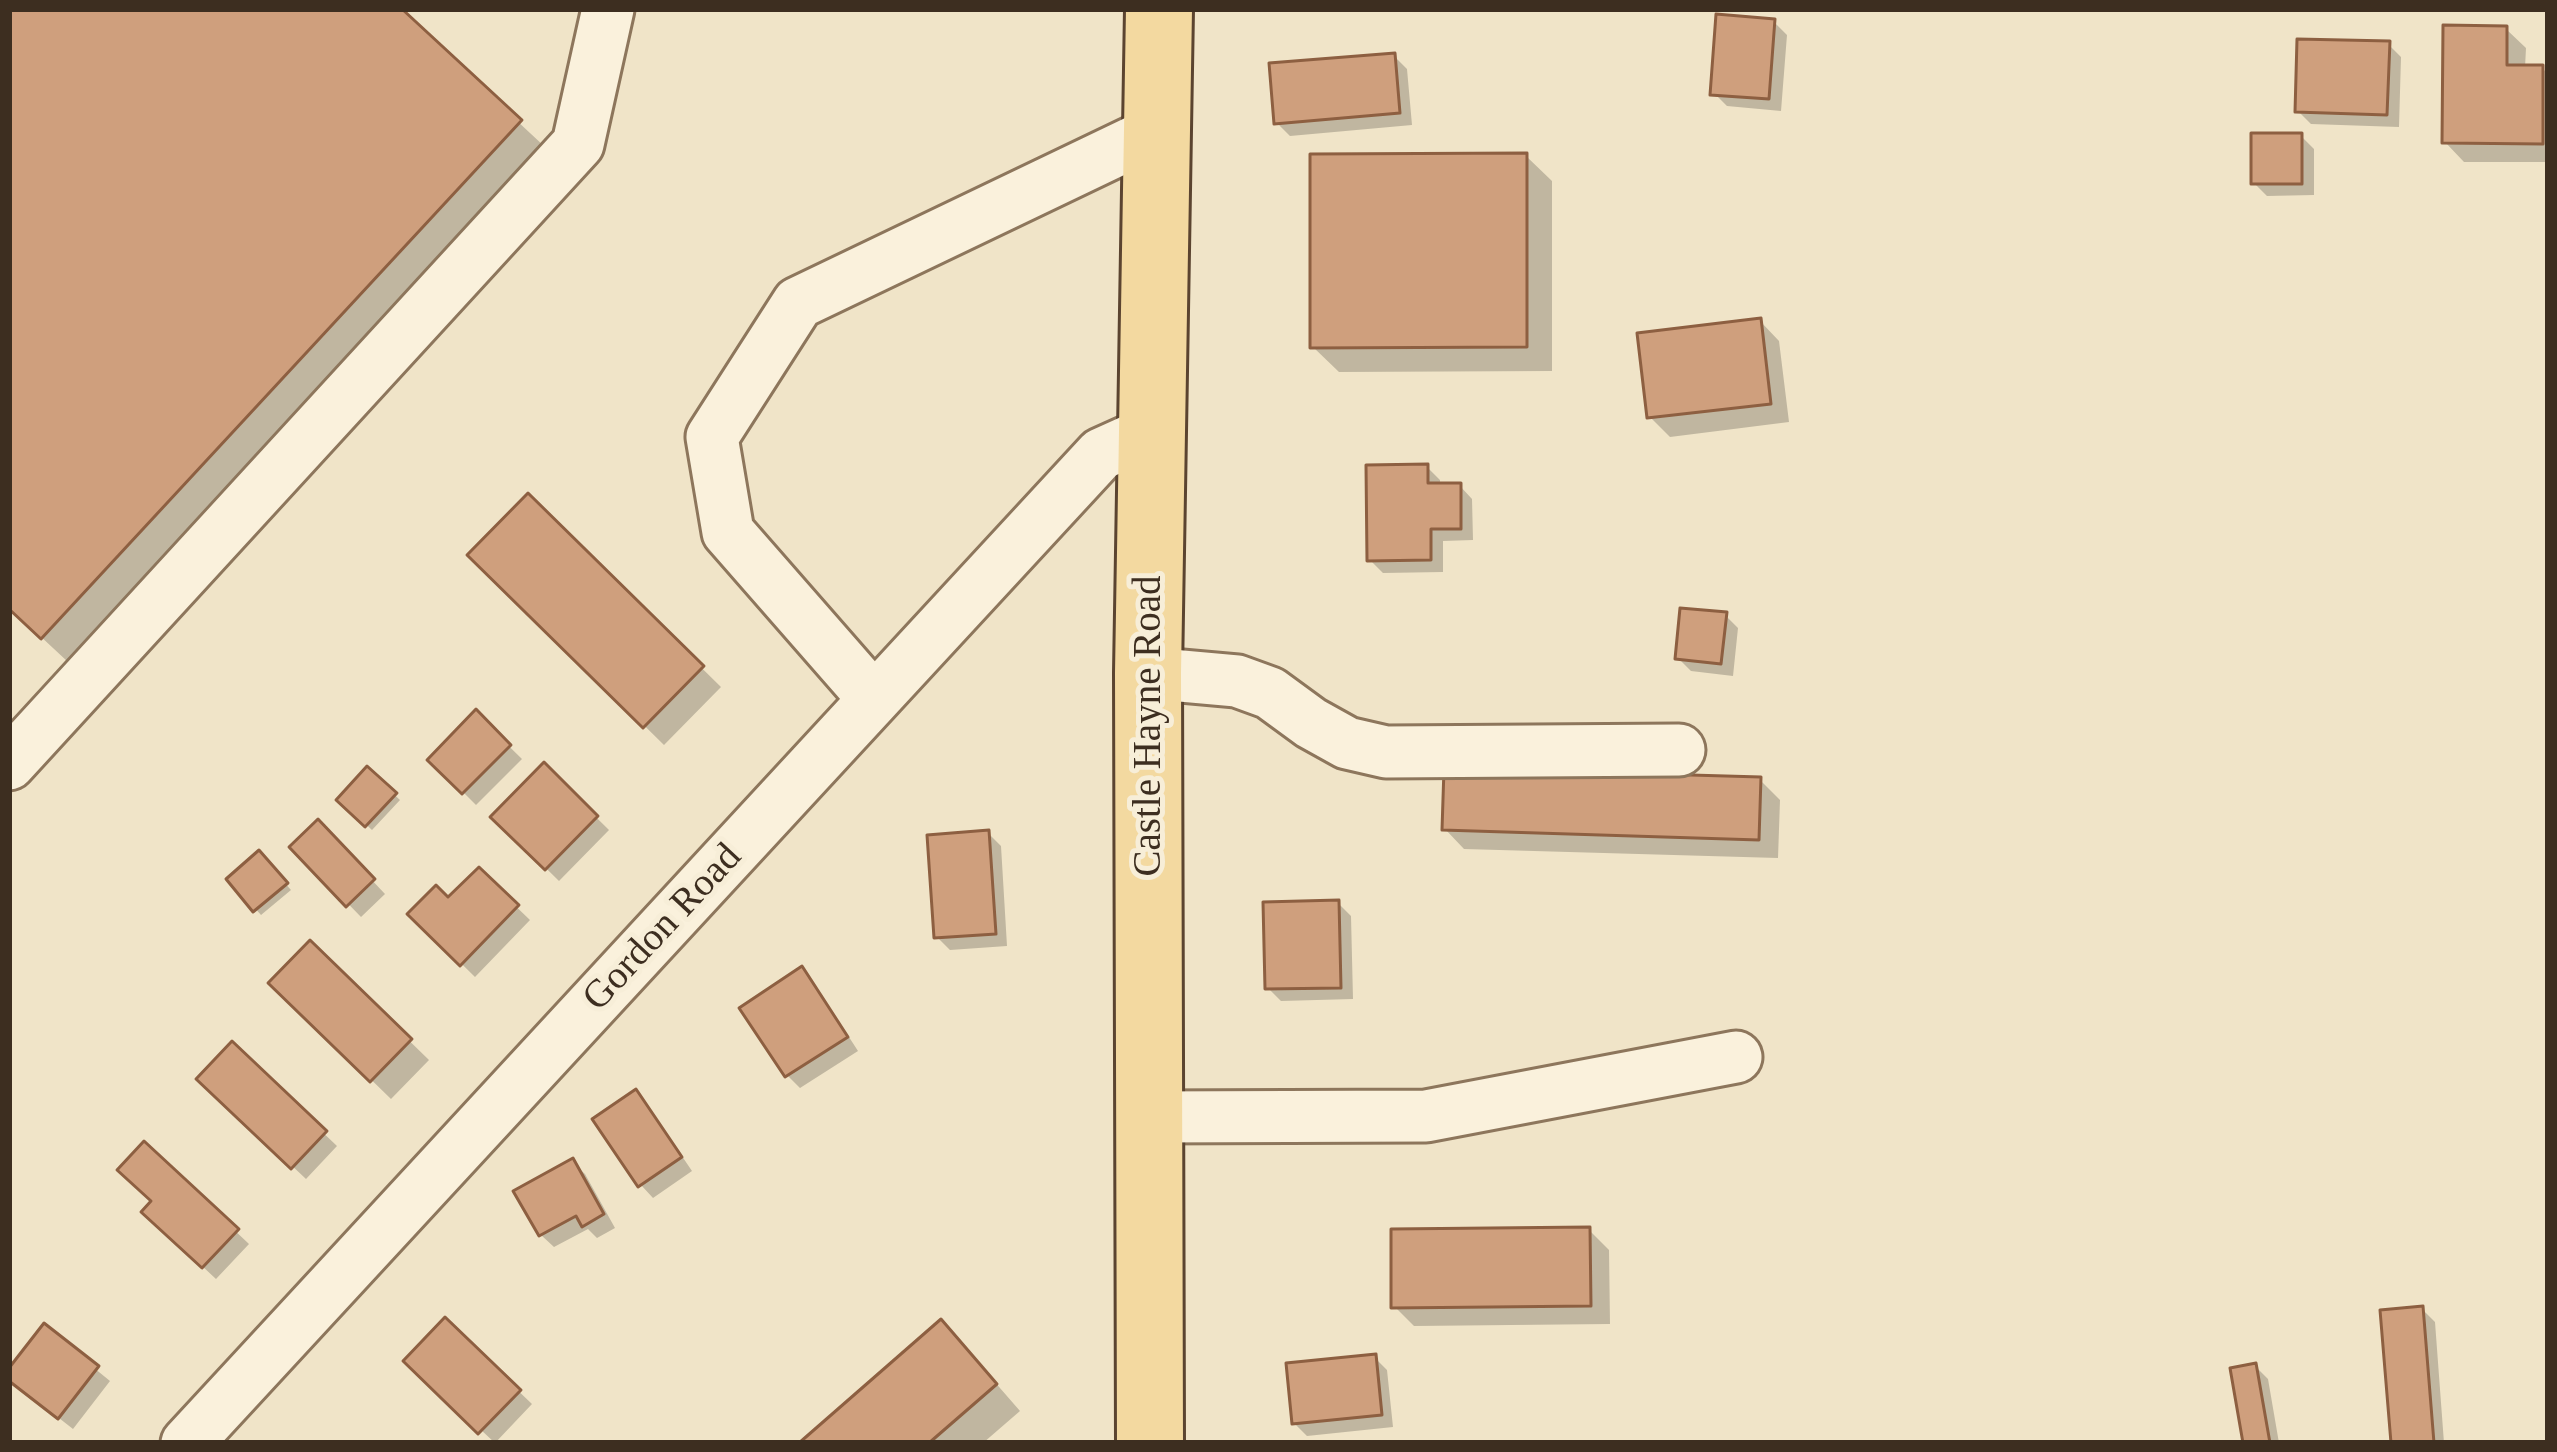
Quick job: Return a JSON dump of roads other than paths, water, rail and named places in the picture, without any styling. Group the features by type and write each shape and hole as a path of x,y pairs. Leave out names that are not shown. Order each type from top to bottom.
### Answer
{"main road":[{"name":"Castle Hayne Road","path":"1150,1443 1148,673 1159,9"}],"street":[{"path":"9,764 578,144 608,9"},
{"path":"874,699 728,532 712,437 798,303 1157,130"},
{"name":"Gordon Road","path":"187,1443 1101,454 1152,431"},
{"path":"1148,673 1237,681 1270,693 1347,743 1386,752 1679,750"},
{"path":"1150,1117 1426,1117 1736,1057"}]}
